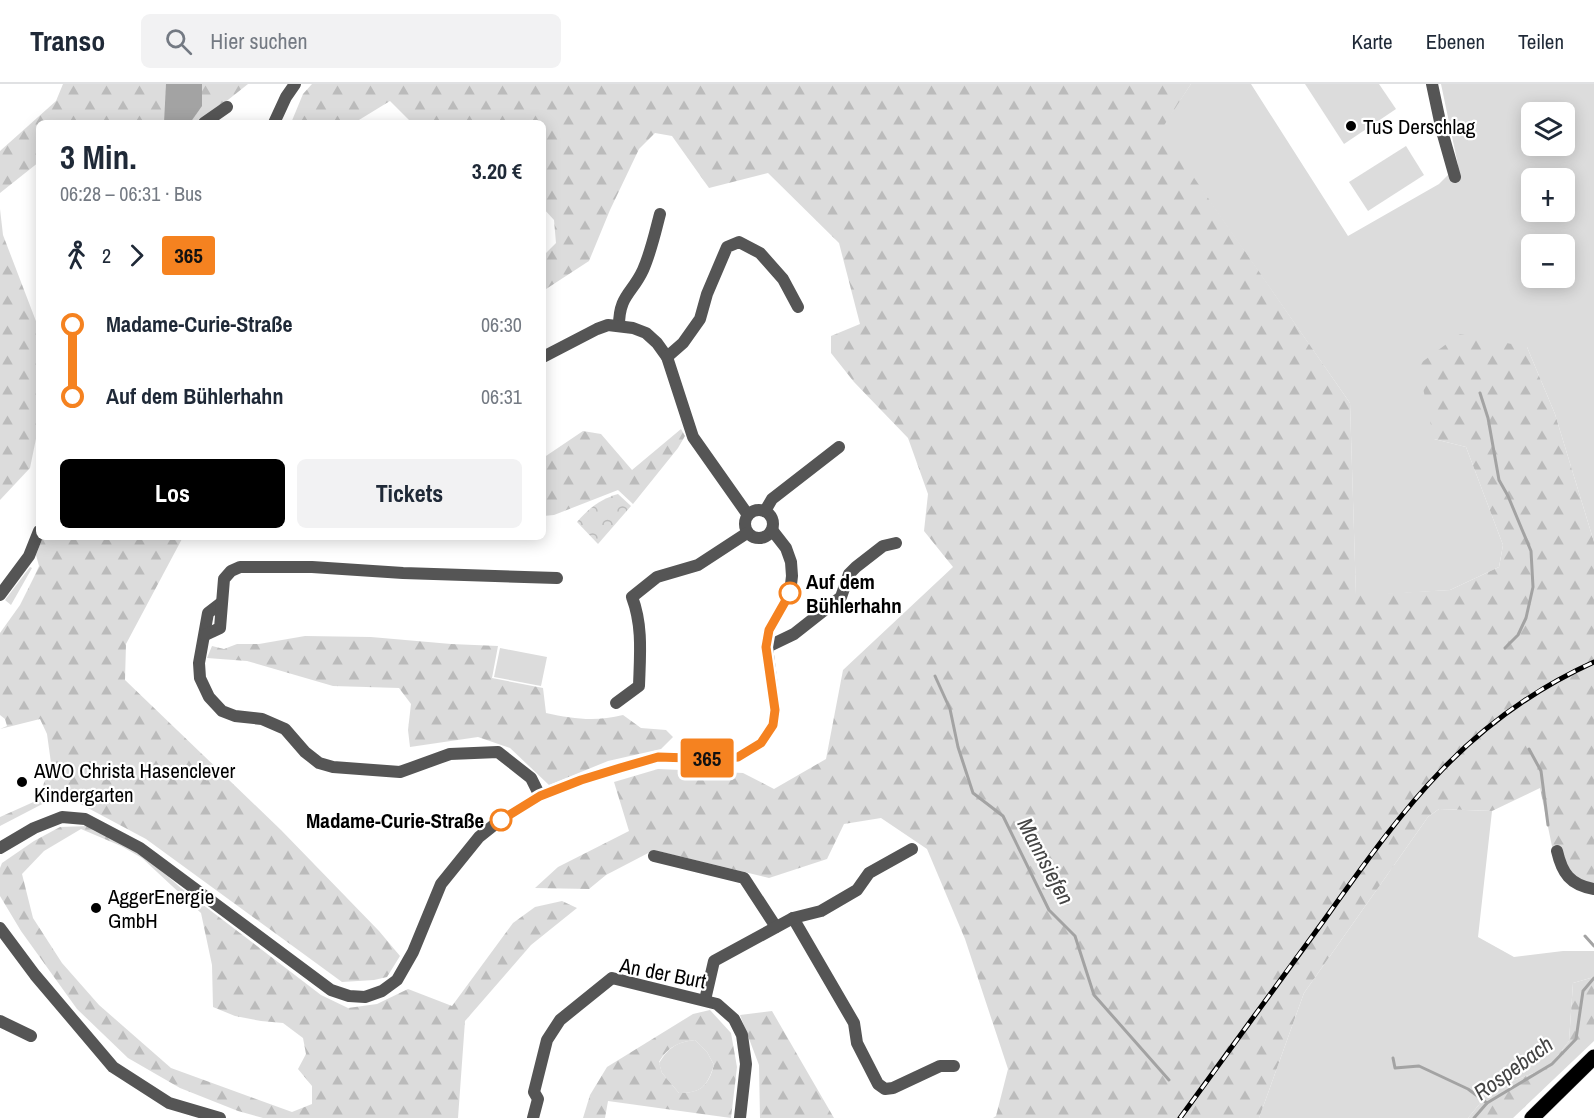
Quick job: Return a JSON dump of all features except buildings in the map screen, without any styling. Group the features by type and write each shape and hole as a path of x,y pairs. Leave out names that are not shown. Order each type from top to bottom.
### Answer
{"main road":[{"path":"1532,1118 1594,1057"}],"street":[{"path":"275,120 295,84"},
{"path":"1432,84 1455,177"},
{"path":"208,120 226,107"},
{"path":"1436,144 1442,131"},
{"path":"619,326 619,310 624,297 642,271 660,214"},
{"path":"667,357 683,343 700,319 707,294 727,247 739,242 760,253 783,279 798,307"},
{"path":"546,355 608,325 633,328 646,333 667,357 693,436 748,514"},
{"path":"765,511 772,499 839,447"},
{"path":"756,510 765,511 773,522 772,530 760,539 751,536 747,533 745,524 748,514 756,510"},
{"path":"0,848 34,828 62,818 85,819 140,848 331,990 349,996 365,997 382,991 397,980 413,952 441,884 479,837 499,821 540,796 581,780 658,757 721,759 738,757 761,743 773,725 775,710 766,647 769,630 790,593 792,576 791,562 786,548 772,530"},
{"path":"616,703 639,686 640,630 632,597 657,577 698,565 747,533"},
{"path":"0,595 29,556 36,538"},
{"path":"766,647 794,634 831,605 841,597 849,574 856,567 883,546 896,543"},
{"path":"540,796 531,778 498,752 450,754 400,772 333,767 319,763 305,752 285,729 262,719 235,716 222,711 209,697 200,678 199,663 205,634 220,628 224,579 231,571 240,567 312,567 403,573 557,578"},
{"path":"705,1000 714,961 792,918 821,911 857,890 869,873 912,849"},
{"path":"1557,851 1561,867 1571,880 1584,888 1594,889"},
{"path":"654,856 744,878 776,927"},
{"path":"792,918 854,1023 857,1043 878,1084 885,1089 893,1088 940,1066 954,1066"},
{"path":"0,928 35,975 113,1067 169,1103 220,1118"},
{"name":"An der Burt","path":"533,1118 537,1099 534,1092 547,1040 560,1020 612,978 717,1004 734,1019 742,1035 746,1064 740,1118"},
{"path":"0,1021 31,1036"}],"green space":[{"path":"63,84 248,84 203,120 36,120 36,164 0,193 0,151 56,101"},
{"path":"312,84 1191,84 1161,130 1350,403 1356,595 1450,590 1499,567 1503,545 1466,447 1434,439 1418,365 1460,334 1527,347 1555,414 1594,542 1594,891 1555,861 1540,788 1492,811 1439,809 1428,817 1304,993 1259,1118 993,1118 996,1116 1008,1069 965,939 927,849 881,818 844,824 827,859 769,878 654,850 606,875 589,889 535,888 558,867 629,831 614,782 658,769 743,773 774,789 826,759 843,670 953,567 924,531 928,494 908,438 854,382 831,353 831,336 860,324 839,243 768,173 709,188 672,136 655,133 639,149 589,261 546,289 546,253 556,243 554,220 546,211 546,120 409,120 390,101 359,120 292,120 303,94"},
{"path":"1191,84 1251,84 1348,236 1439,184 1458,165 1441,84 1594,84 1594,542 1555,414 1527,347 1434,439 1466,447 1503,545 1499,567 1450,590 1356,596 1350,403 1160,130"},
{"name":"TuS Derschlag","path":"1305,84 1379,84 1396,109 1344,144"},
{"name":"TuS Derschlag","path":"1406,146 1424,175 1368,211 1349,182"},
{"path":"0,209 3,235 36,321 36,439 30,468 0,500"},
{"path":"681,429 685,436 678,448 633,504 618,490 554,515 546,516 546,456 583,431 601,434 632,470"},
{"path":"618,494 631,506 598,544 577,522 596,505"},
{"path":"42,540 181,540 126,644 125,680 281,830 379,931 400,956 387,977 342,982 146,839 71,799 52,799 0,826 0,817 38,800 51,763 47,734 40,719 0,729 7,726 5,719 0,715 0,633 20,605 39,566 36,555"},
{"path":"30,567 32,568 11,605 5,600"},
{"path":"305,636 371,637 498,646 492,678 543,688 546,713 584,719 623,715 641,728 666,730 673,737 661,749 608,761 549,785 510,748 478,737 410,747 408,730 411,704 399,688 333,686 247,661 207,658 212,646 224,649 237,644 259,644"},
{"path":"500,648 547,657 541,686 494,677"},
{"path":"1439,809 1492,811 1478,937 1514,957 1563,951 1594,951 1594,977 1573,983 1569,1041 1549,1067 1492,1089 1468,1118 1259,1118 1304,993 1428,817"},
{"path":"88,826 148,859 181,888 321,995 348,1008 377,1004 408,989 452,1006 513,923 535,907 562,901 577,908 531,945 465,1021 458,1118 263,1118 238,1111 180,1088 128,1058 77,1009 21,931 0,896 0,868 2,863 34,841 60,827","holes":["81,829 121,846 142,858 201,913 212,965 213,1007 235,1016 283,1023 303,1038 306,1054 298,1069 312,1086 312,1104 292,1112 171,1068 99,1005 62,963 33,918 22,874 44,851"]},
{"path":"1594,977 1594,1041 1513,1118 1468,1118 1492,1089 1549,1067 1569,1041 1573,983"},
{"path":"710,1010 731,1033 737,1067 731,1118 608,1101 605,1118 583,1118 590,1095 607,1067 693,1014","holes":["695,1040 707,1052 714,1065 706,1083 698,1090 679,1093 662,1073 659,1062 670,1049 683,1042"]},
{"path":"772,1011 834,1118 760,1118 759,1065 740,1015"},
{"path":"695,1040 707,1052 714,1065 709,1078 702,1087 693,1092 679,1093 662,1073 659,1063 674,1046"}],"shaded area":[{"path":"166,84 202,84 202,106 192,120 164,120"}],"waterway":[{"path":"1480,393 1488,418 1499,480 1531,551 1533,587 1526,618 1518,635 1505,648"},
{"name":"Mannsiefen","path":"935,676 950,709 958,747 973,793 1003,816 1049,910 1075,936 1094,995 1169,1080"},
{"path":"1529,749 1541,771 1548,825"},
{"path":"1585,936 1594,946"},
{"name":"Rospebach","path":"1474,1118 1487,1103 1552,1064 1576,1039 1583,991 1594,978"},
{"path":"1393,1058 1395,1068 1419,1066 1468,1089 1487,1103"}],"railway":[{"path":"1180,1118 1380,843 1439,773 1472,741 1508,712 1548,686 1594,662"}],"bus line":[{"name":"365","path":"501,820 540,796 620,768 658,757 721,759 738,757 761,743 773,725 775,710 766,647 769,630 790,593"}],"place":[{"name":"TuS Derschlag","path":"1351,126"},
{"name":"Auf dem Bühlerhahn","path":"790,593"},
{"name":"AWO Christa Hasenclever Kindergarten","path":"22,782"},
{"name":"Madame-Curie-Straße","path":"501,820"},
{"name":"AggerEnergie GmbH","path":"96,908"}]}
